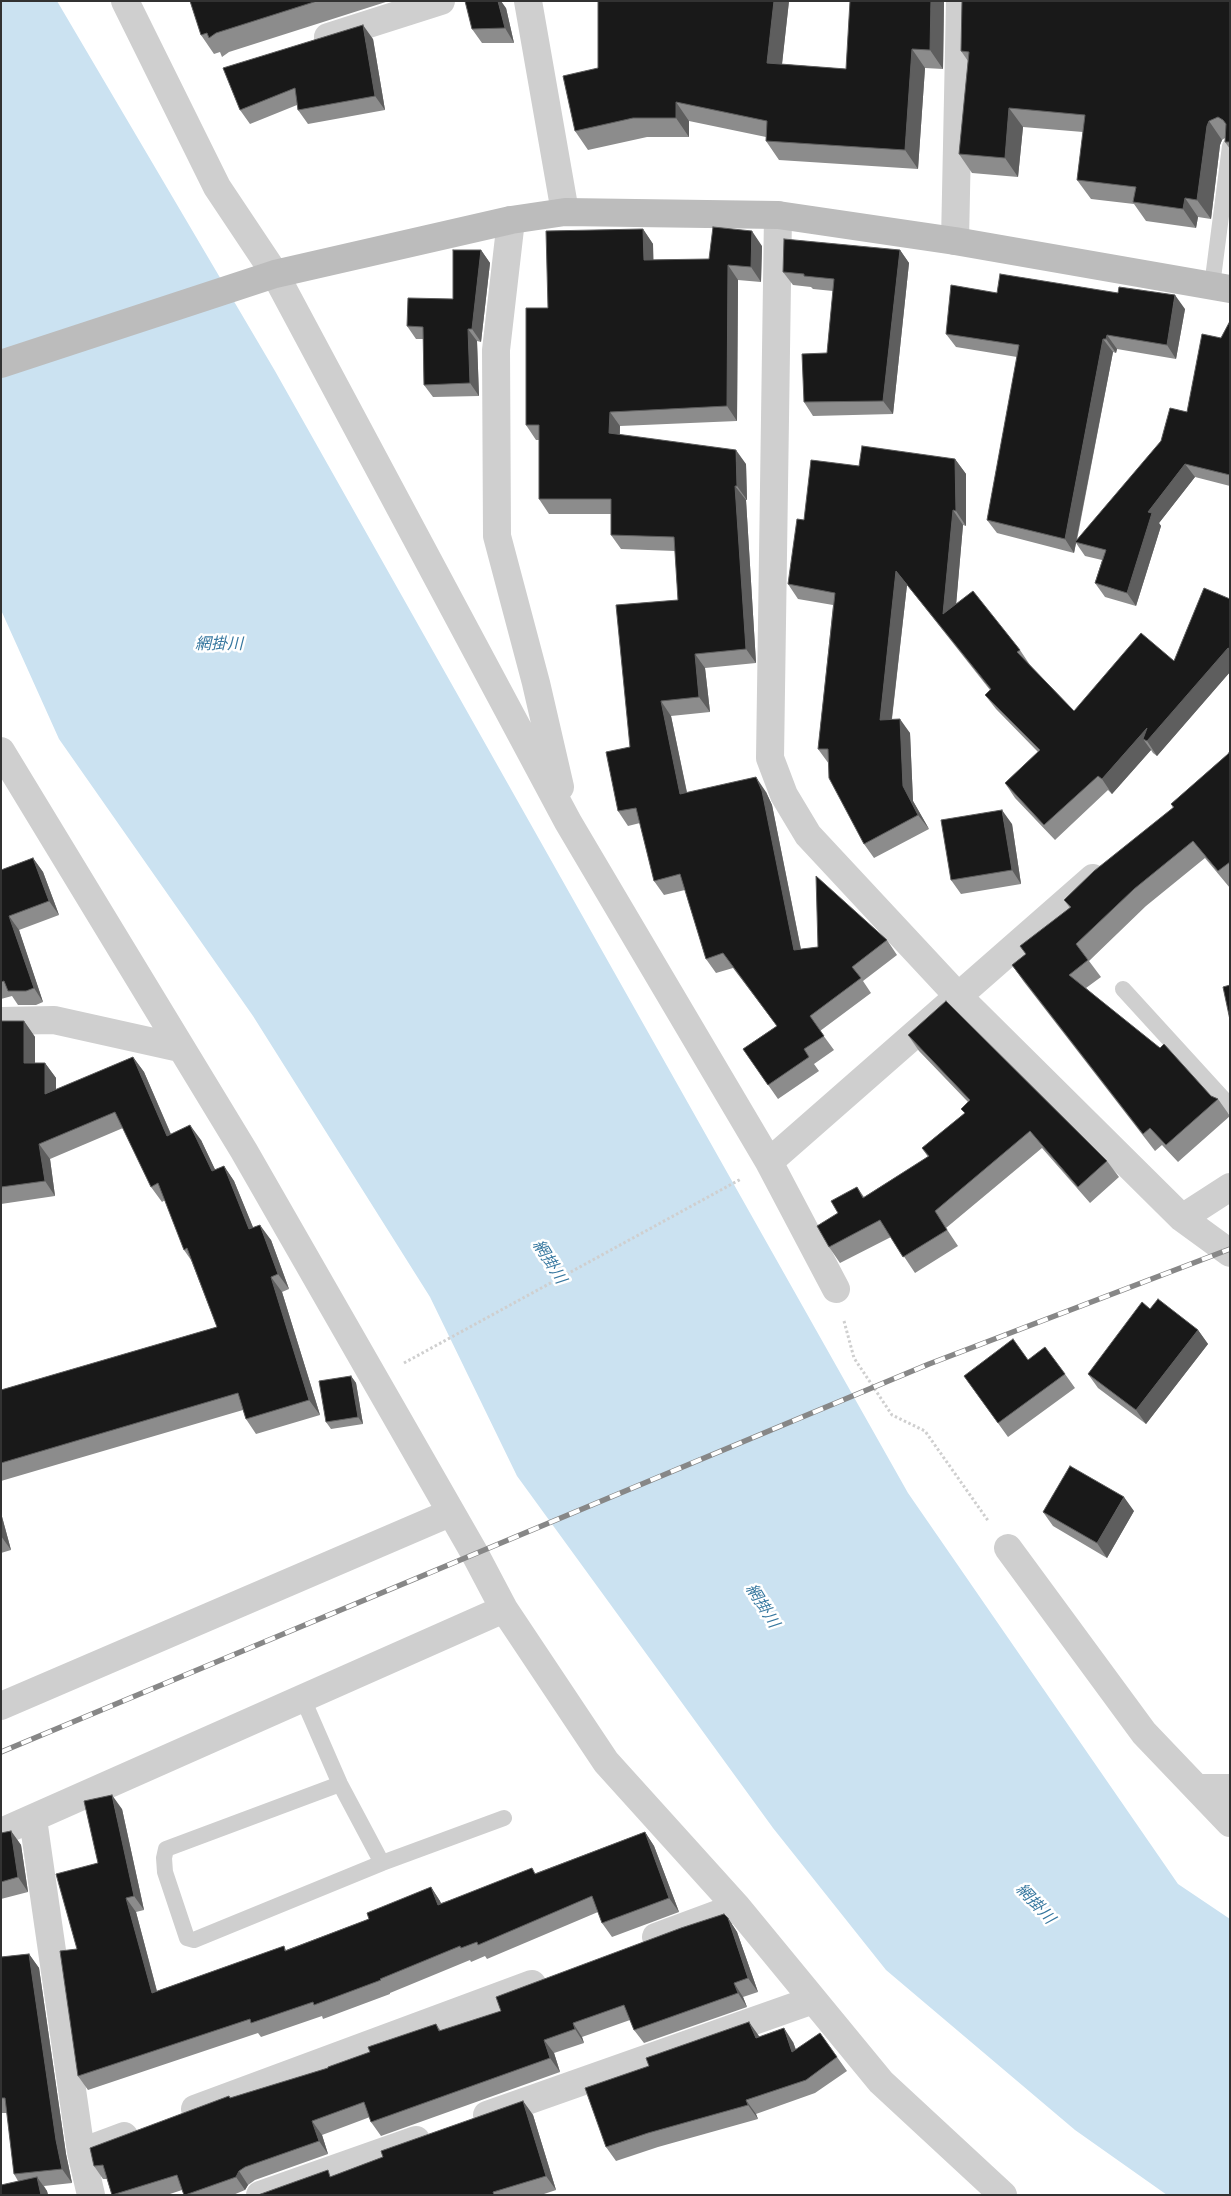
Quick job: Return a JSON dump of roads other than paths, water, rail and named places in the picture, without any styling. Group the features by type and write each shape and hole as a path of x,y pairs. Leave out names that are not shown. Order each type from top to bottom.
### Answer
{"street":[{"path":"125,1 217,187 265,278 568,822 758,1169 836,1289"},
{"path":"300,46 441,1"},
{"path":"528,1 565,212"},
{"path":"955,241 960,1"},
{"path":"1,364 265,278 511,220 565,212 778,215 955,241 1221,287"},
{"path":"778,215 770,758 784,796 808,835 958,996 1182,1218 1230,1254"},
{"path":"511,220 496,350 497,536 536,683 568,822"},
{"path":"1,751 249,1159 475,1554 504,1609 606,1762 737,1907 881,2082 1003,2195"},
{"path":"758,1169 1112,862"},
{"path":"1,1021 54,1020 180,1048"},
{"path":"1182,1218 1230,1187"},
{"path":"1,1706 450,1513"},
{"path":"1008,1548 1144,1733 1230,1823"},
{"path":"1,1832 504,1609"},
{"path":"1198,1788 1230,1788"},
{"path":"33,1819 81,2152 91,2195"},
{"path":"635,1945 737,1907"},
{"path":"173,2118 552,1976"},
{"path":"466,2122 813,2000"},
{"path":"81,2152 146,2128"},
{"path":"260,2195 438,2132"}],"lane":[{"path":"1221,287 1230,146"},
{"path":"1123,989 1230,1106"},
{"path":"303,1699 340,1784 382,1863"},
{"path":"340,1784 166,1849 164,1858 165,1872 187,1938 194,1940 382,1863 504,1818"}],"water":[{"name":"網掛川","path":"1,1 57,1 275,371 908,1493 1178,1884 1230,1919 1230,2195 1167,2195 1075,2130 886,1970 773,1828 517,1476 430,1297 253,1016 59,739 1,610"}],"railway":[{"path":"1,1752 929,1364 1230,1249"}]}
